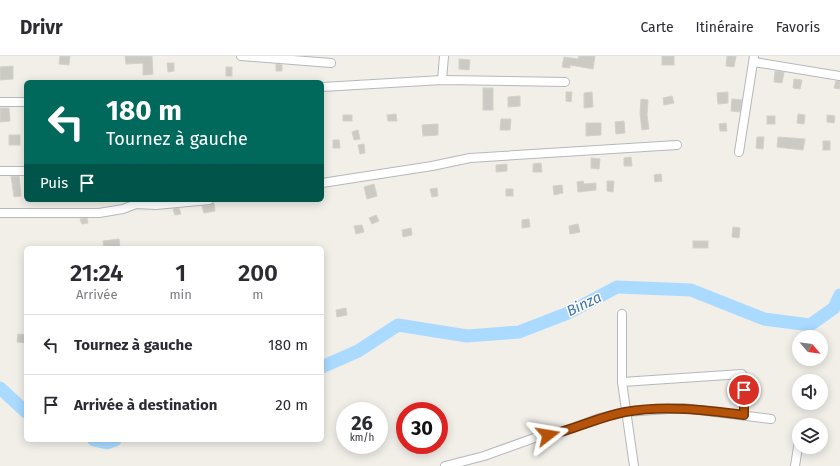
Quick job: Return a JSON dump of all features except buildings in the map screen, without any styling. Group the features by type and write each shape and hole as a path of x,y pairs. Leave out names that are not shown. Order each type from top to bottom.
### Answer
{"street":[{"path":"241,56 331,63"},
{"path":"442,80 444,56"},
{"path":"739,152 754,59 840,76"},
{"path":"324,87 442,80 566,82"},
{"path":"0,102 24,102"},
{"path":"324,183 432,166 470,158 677,145"},
{"path":"0,171 24,171"},
{"path":"0,213 99,213 123,209 136,204 156,205 188,202"},
{"path":"622,314 622,382 625,412 630,431 634,466"},
{"path":"622,382 742,374 744,377 744,415"},
{"path":"444,466 484,456 537,437 558,433 600,418 625,412 683,408 771,419"},
{"path":"795,466 797,454"}],"waterway":[{"name":"Binza","path":"324,366 358,351 398,325 467,336 519,332 568,313 617,287 691,290 764,319 810,325 834,308 840,295"},
{"name":"Binza","path":"0,388 24,410"},
{"name":"Binza","path":"103,442 110,442"}],"route":[{"path":"548,435 577,428 600,418 625,412 683,408 744,415 744,390"}]}
